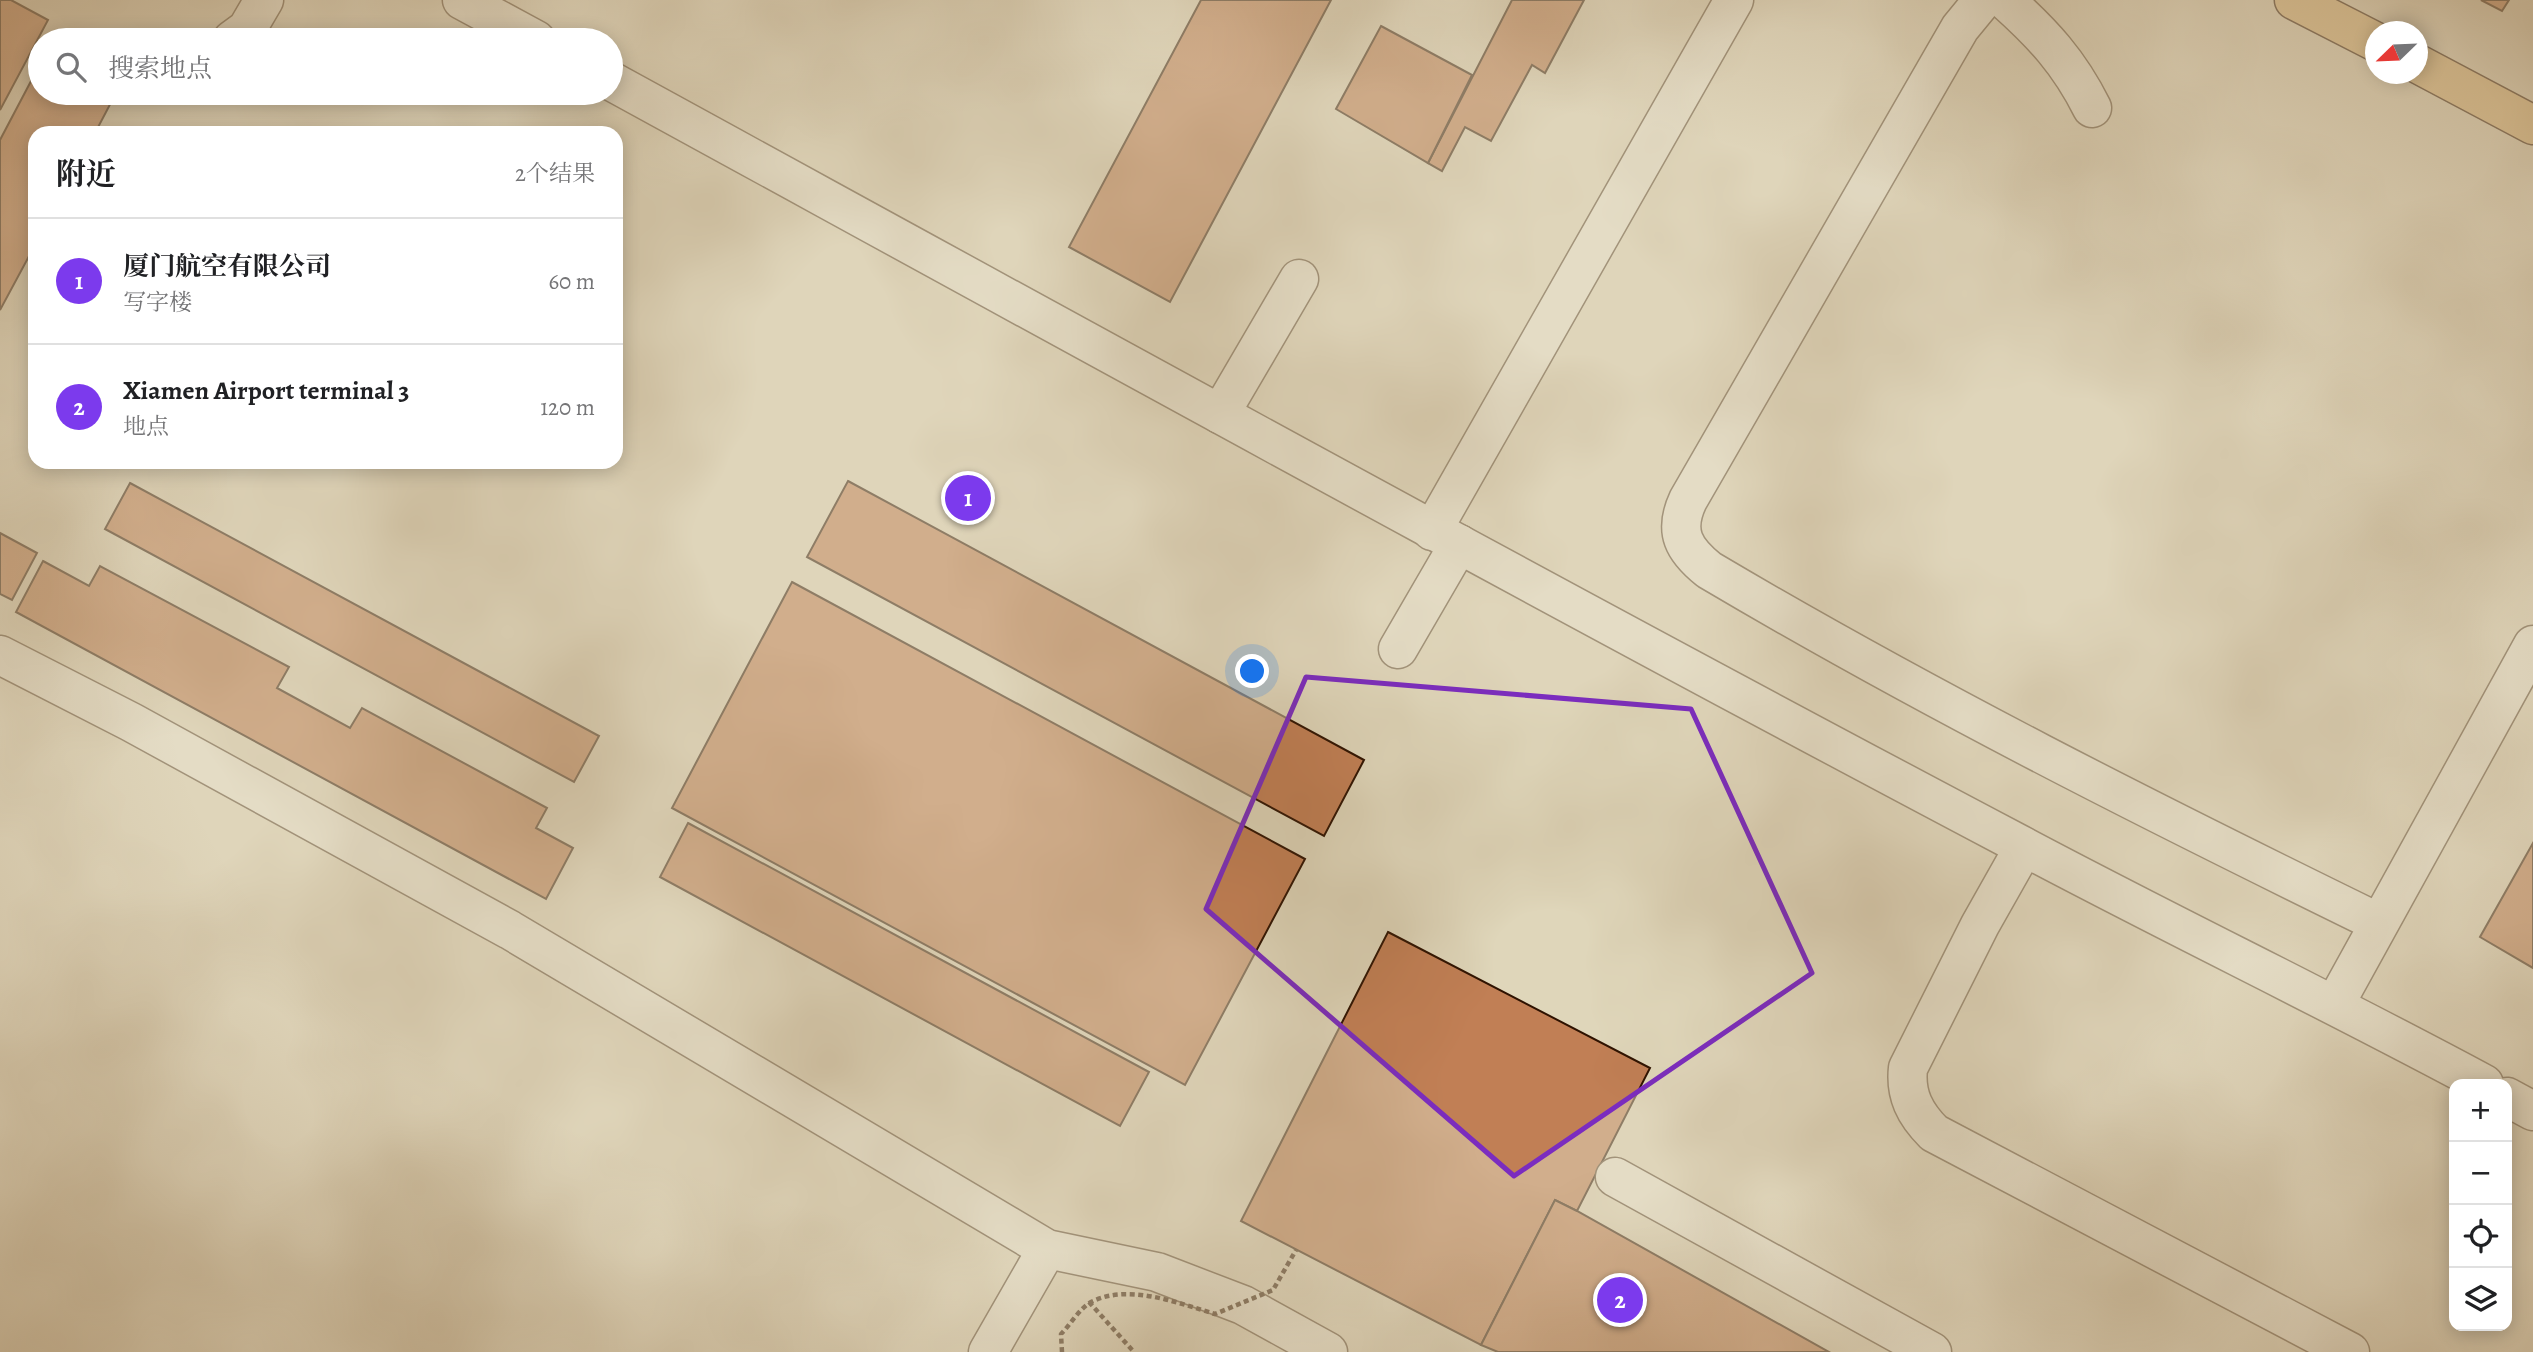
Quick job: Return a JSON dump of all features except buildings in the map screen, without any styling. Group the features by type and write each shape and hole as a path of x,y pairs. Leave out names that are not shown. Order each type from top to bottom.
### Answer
{"main road":[{"path":"2294,0 2365,38"},
{"path":"2428,70 2533,125"}],"lane":[{"path":"248,28 264,0"},
{"path":"462,0 514,28"},
{"path":"1398,649 1446,537 1734,0"},
{"path":"1983,0 1960,28 1688,500 1680,516 1688,550 1709,570 1864,661 2167,819 2379,923"},
{"path":"2005,0 2059,53 2074,72 2092,108"},
{"path":"623,88 1446,537 2024,847 2334,1004 2475,1079"},
{"path":"1220,414 1299,279"},
{"path":"2334,1004 2533,645"},
{"path":"0,655 131,722 510,930 1047,1249 1157,1272 1243,1305 1328,1352"},
{"path":"2024,847 1980,925 1908,1069 1906,1088 1922,1121 1934,1133 2350,1352"},
{"path":"2512,1100 2533,1111"},
{"path":"1615,1177 1932,1352"},
{"path":"988,1352 1047,1249"}],"path":[{"path":"1062,1352 1061,1334 1089,1303 1117,1294 1129,1295 1164,1299 1215,1314 1273,1290 1296,1250"},
{"path":"1089,1303 1134,1352"}],"highlighted area":[{"path":"1306,677 1691,709 1812,973 1514,1176 1206,909"}],"place":[{"name":"厦门航空有限公司","path":"968,498"},
{"name":"Xiamen Airport terminal 3","path":"1620,1300"}]}
